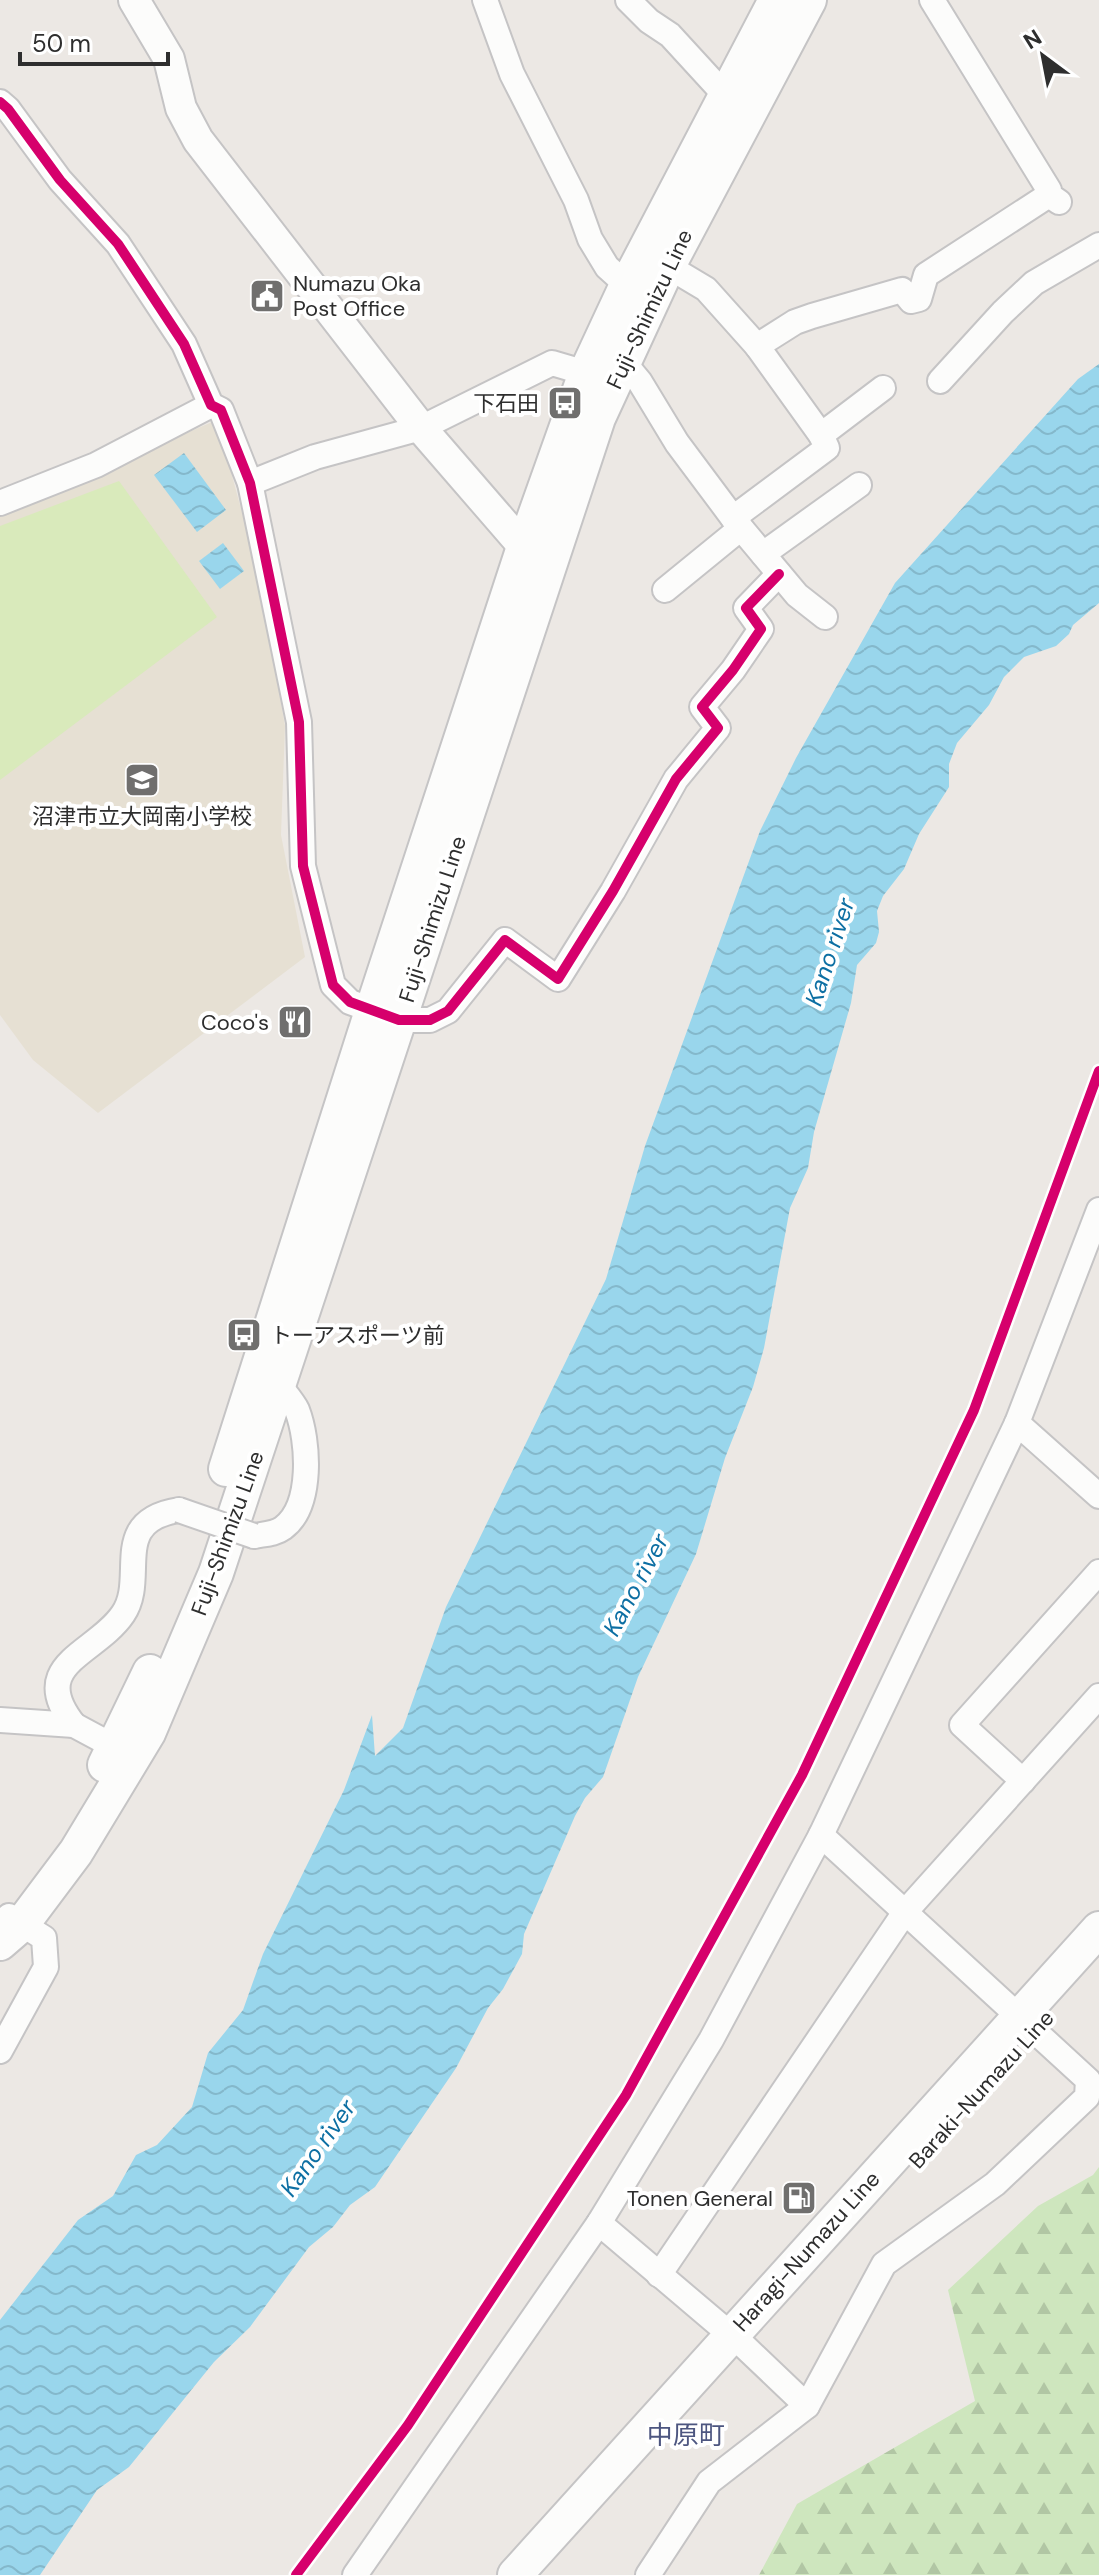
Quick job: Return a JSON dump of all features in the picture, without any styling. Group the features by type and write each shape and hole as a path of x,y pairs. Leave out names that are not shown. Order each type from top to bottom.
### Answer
{"main road":[{"name":"Fuji-Shimizu Line","path":"8,1927 115,1747 196,1564 386,1016 537,552 586,373 613,349 656,260 725,95 776,0"},
{"name":"Fuji-Shimizu Line","path":"537,552 598,418 627,285 656,260 809,0"},
{"name":"Fuji-Shimizu Line","path":"8,1927 76,1852 148,1733 216,1573 279,1385 386,1016"},
{"path":"1028,2023 1099,1929"},
{"name":"Baraki-Numazu Line","path":"542,2575 737,2341 1028,2023 1099,1959"},
{"name":"Haragi-Numazu Line","path":"515,2575 737,2341"}],"street":[{"path":"134,0 169,59 181,108 198,140 421,428 537,552"},
{"path":"628,0 649,21 670,35 725,95"},
{"path":"757,346 795,322 865,299 902,290 911,301 915,301 919,299 926,275 1054,198 932,0"},
{"path":"487,1 512,74 576,200 590,239 607,267 627,285"},
{"path":"0,102 60,180 118,244 133,266 184,344 211,405 221,410 250,483 299,722 303,866 333,985 350,1002 386,1016 430,1020 448,1011 505,940 558,979 613,891 676,779 718,728 702,707 733,670 761,629 746,608 779,574"},
{"path":"940,381 1034,283 1099,245"},
{"path":"656,260 706,289 757,346 821,435 827,448 737,523 665,590"},
{"path":"613,349 640,382 677,443 737,523 797,595 825,617"},
{"path":"250,483 315,457 421,428 552,363 586,373"},
{"path":"821,435 883,388"},
{"path":"0,503 96,465 211,405"},
{"path":"763,554 859,485"},
{"path":"355,2575 599,2223 711,2040 821,1835 1017,1423 1099,1210"},
{"path":"115,1747 74,1725 61,1710 56,1691 63,1669 123,1614 131,1595 132,1554 142,1529 155,1518 179,1510 254,1536 276,1533 285,1527 303,1498 306,1465 296,1409 279,1385"},
{"path":"1017,1423 1095,1483"},
{"path":"1023,1781 962,1725 1099,1572"},
{"path":"659,2275 905,1912 1099,1696"},
{"path":"0,1720 74,1725"},
{"path":"648,2575 709,2482 807,2406 884,2264 995,2184 1087,2097 1088,2080 821,1835"},
{"path":"0,2051 46,1967 44,1938 8,1927"},
{"path":"599,2223 737,2341 807,2406"}],"shaded area":[{"name":"沼津市立大岡南小学校","path":"217,420 258,572 285,726 281,835 305,957 98,1113 33,1060 0,1015 0,512"}],"green space":[{"path":"119,481 217,617 0,780 0,526"},
{"path":"1099,2167 1099,2575 759,2575 797,2504 975,2401 948,2290 1038,2206 1093,2175"}],"water":[{"name":"Kano river","path":"1099,364 1099,603 1073,625 1069,634 1056,646 1024,657 1004,677 989,705 957,743 949,764 949,787 919,834 904,869 883,896 877,911 879,932 876,943 857,965 851,1003 814,1132 808,1168 790,1208 764,1348 753,1387 725,1458 696,1554 638,1677 603,1777 575,1816 524,1934 522,1954 456,2068 375,2187 350,2205 333,2227 309,2247 250,2327 214,2362 129,2467 97,2490 40,2575 0,2575 0,2320 78,2220 113,2196 136,2155 157,2145 192,2107 208,2053 243,2010 263,1954 344,1790 372,1715 375,1756 403,1728 446,1607 606,1279 645,1146 760,831 796,758 895,583 1078,379"},
{"path":"184,453 226,510 197,532 154,475"},
{"path":"223,543 244,571 220,589 199,561"}],"cycle path":[{"path":"0,102 60,180 118,244 184,344 211,405 221,410 250,483 299,722 303,866 333,985 350,1002 399,1020 430,1020 448,1011 505,940 558,979 613,891 676,779 718,728 702,707 733,670 761,629 746,608 779,574"},
{"path":"296,2575 408,2425 626,2095 802,1775 974,1410 1099,1071"}],"place":[{"name":"Numazu Oka Post Office","path":"267,296"},
{"name":"下石田","path":"565,403"},
{"name":"沼津市立大岡南小学校","path":"142,780"},
{"name":"Coco's","path":"295,1022"},
{"name":"トーアスポーツ前","path":"244,1335"},
{"name":"Tonen General","path":"799,2198"}],"district":[{"name":"中原町","path":"686,2435"}]}
